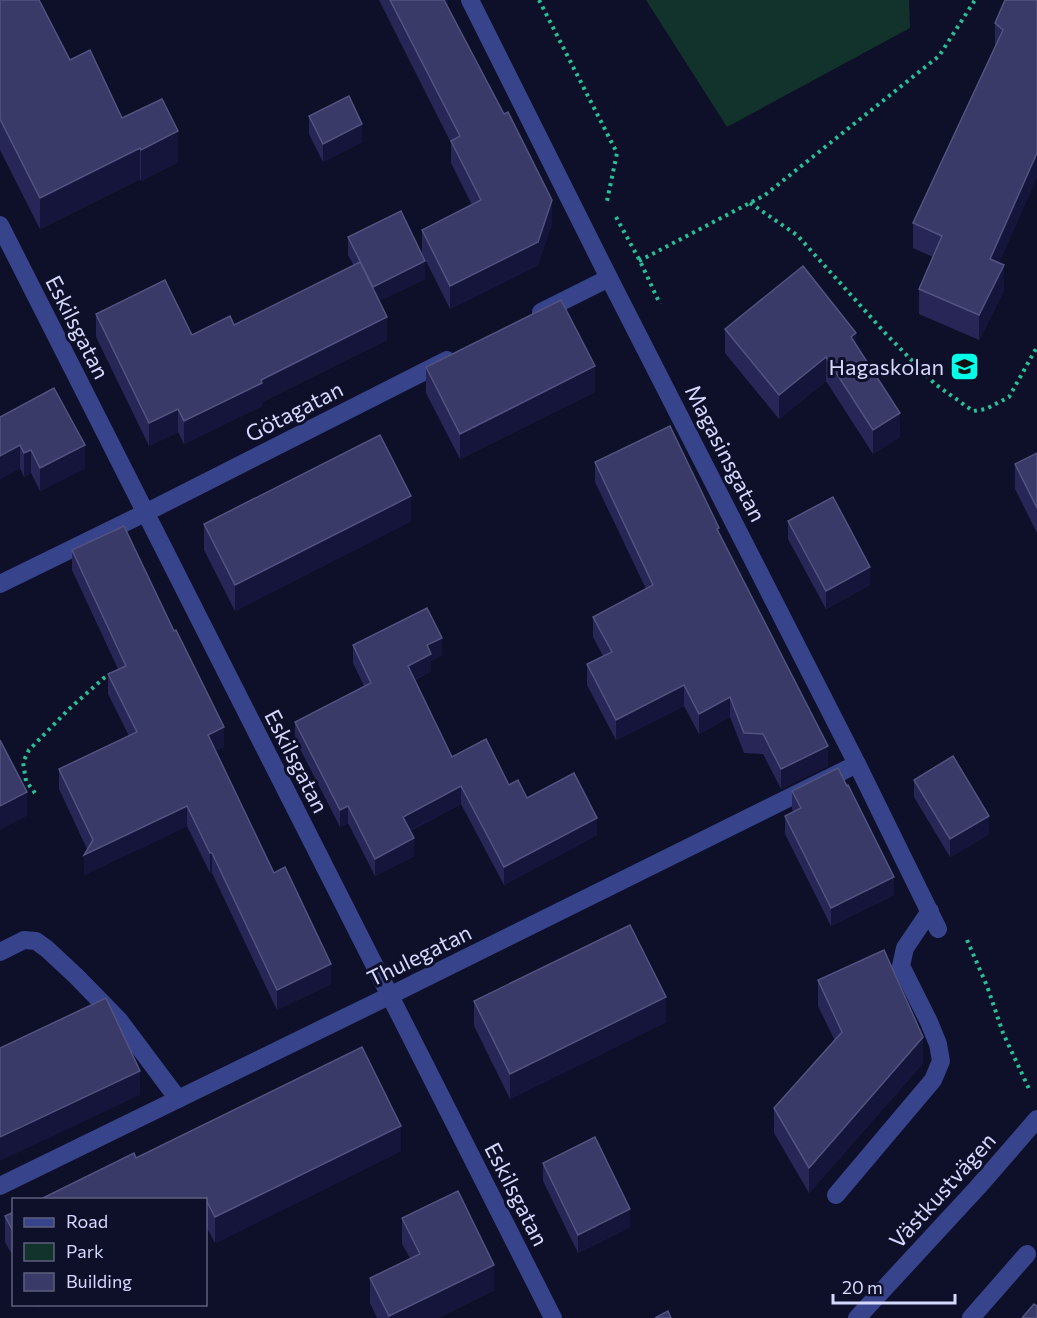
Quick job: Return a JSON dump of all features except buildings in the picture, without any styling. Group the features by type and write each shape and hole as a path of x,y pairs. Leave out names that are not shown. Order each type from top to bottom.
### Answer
{"street":[{"name":"Magasinsgatan","path":"470,0 609,278 858,764 938,929"},
{"name":"Eskilsgatan","path":"0,225 553,1318"},
{"path":"525,320 609,278"},
{"name":"Götagatan","path":"0,584 461,352"},
{"name":"Thulegatan","path":"0,1186 858,764"},
{"path":"836,1195 933,1080 941,1061 938,1044 929,1022 902,966 904,948 930,911"},
{"path":"0,952 24,940 36,941 46,949 119,1020 178,1099"},
{"name":"Västkustvägen","path":"857,1318 978,1187 1037,1119"},
{"path":"971,1318 1028,1254"}],"path":[{"path":"609,278 765,195 939,56 975,0"},
{"path":"750,203 797,235 886,334 935,384 973,411 986,409 1009,397 1037,347"},
{"path":"35,793 26,781 23,762 28,750 69,709 104,678 118,670"}],"green space":[{"path":"646,0 909,0 910,28 727,127"}],"place":[{"name":"Hagaskolan","path":"965,366"}]}
